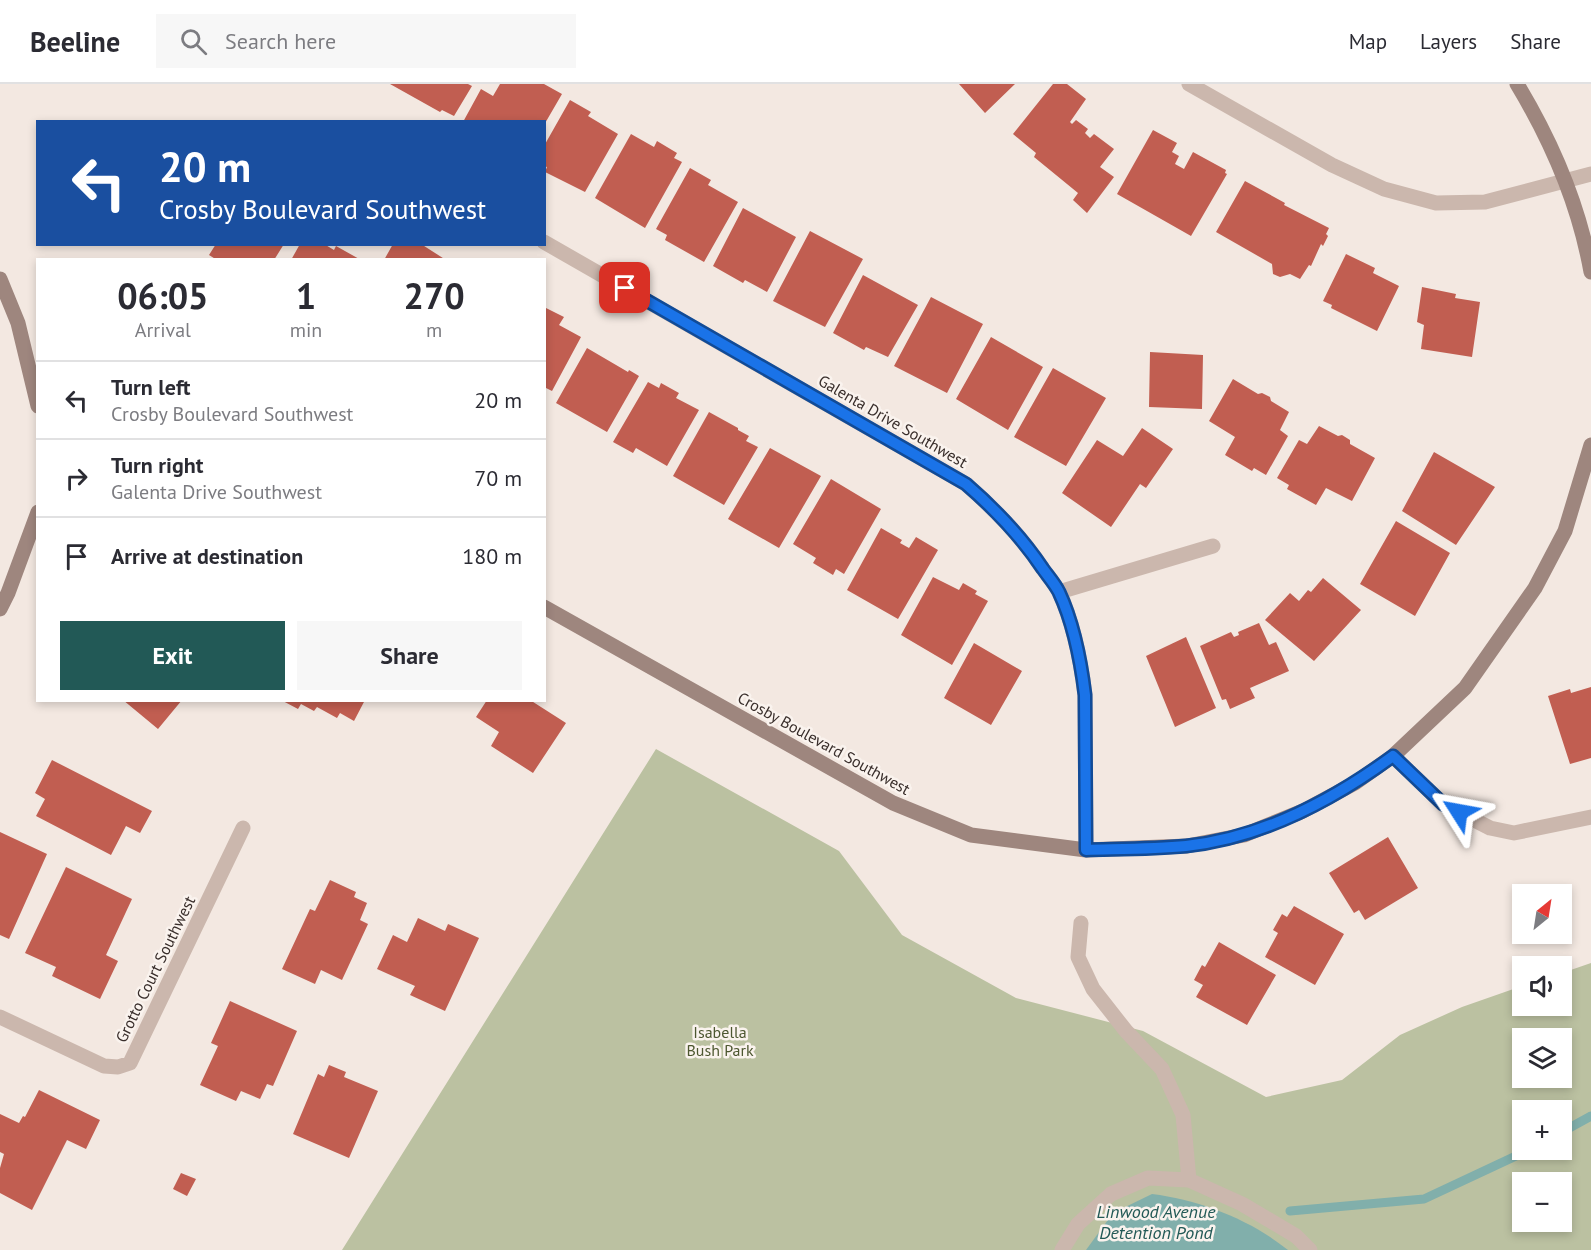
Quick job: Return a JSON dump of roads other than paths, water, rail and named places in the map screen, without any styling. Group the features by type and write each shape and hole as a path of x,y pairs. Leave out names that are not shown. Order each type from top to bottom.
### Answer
{"street":[{"path":"1189,84 1332,165 1384,189 1436,203 1485,202 1591,174"},
{"path":"1517,84 1539,120 1566,181 1588,253 1591,272"},
{"name":"Galenta Drive Southwest","path":"546,243 966,484 999,513 1027,544 1059,592 1072,632 1085,695 1086,850"},
{"path":"0,279 33,366 36,390"},
{"name":"Crosby Boulevard Southwest","path":"546,608 892,803 971,835 1086,850 1187,846 1244,835 1303,811 1355,783 1393,756 1465,688 1535,588 1565,531 1591,445"},
{"path":"0,609 36,517"},
{"path":"1059,592 1213,546"},
{"path":"1393,756 1443,804 1490,828 1514,833 1591,817"},
{"name":"Grotto Court Southwest","path":"0,1017 104,1066 118,1067 130,1063 243,828"},
{"path":"1081,923 1078,957 1093,989 1126,1031 1162,1069 1183,1115 1189,1180"},
{"path":"1062,1250 1078,1224 1111,1194 1148,1178 1189,1180 1242,1204 1296,1236 1310,1250"}],"water":[{"name":"Linwood Avenue Detention Pond","path":"1152,1194 1188,1201 1224,1213 1258,1229 1288,1250 1086,1250 1113,1213"}],"waterway":[{"path":"1572,1126 1591,1116"},
{"path":"1290,1211 1424,1199 1512,1158"}],"park label":[{"name":"Isabella Bush Park","path":"720,1041"}]}
